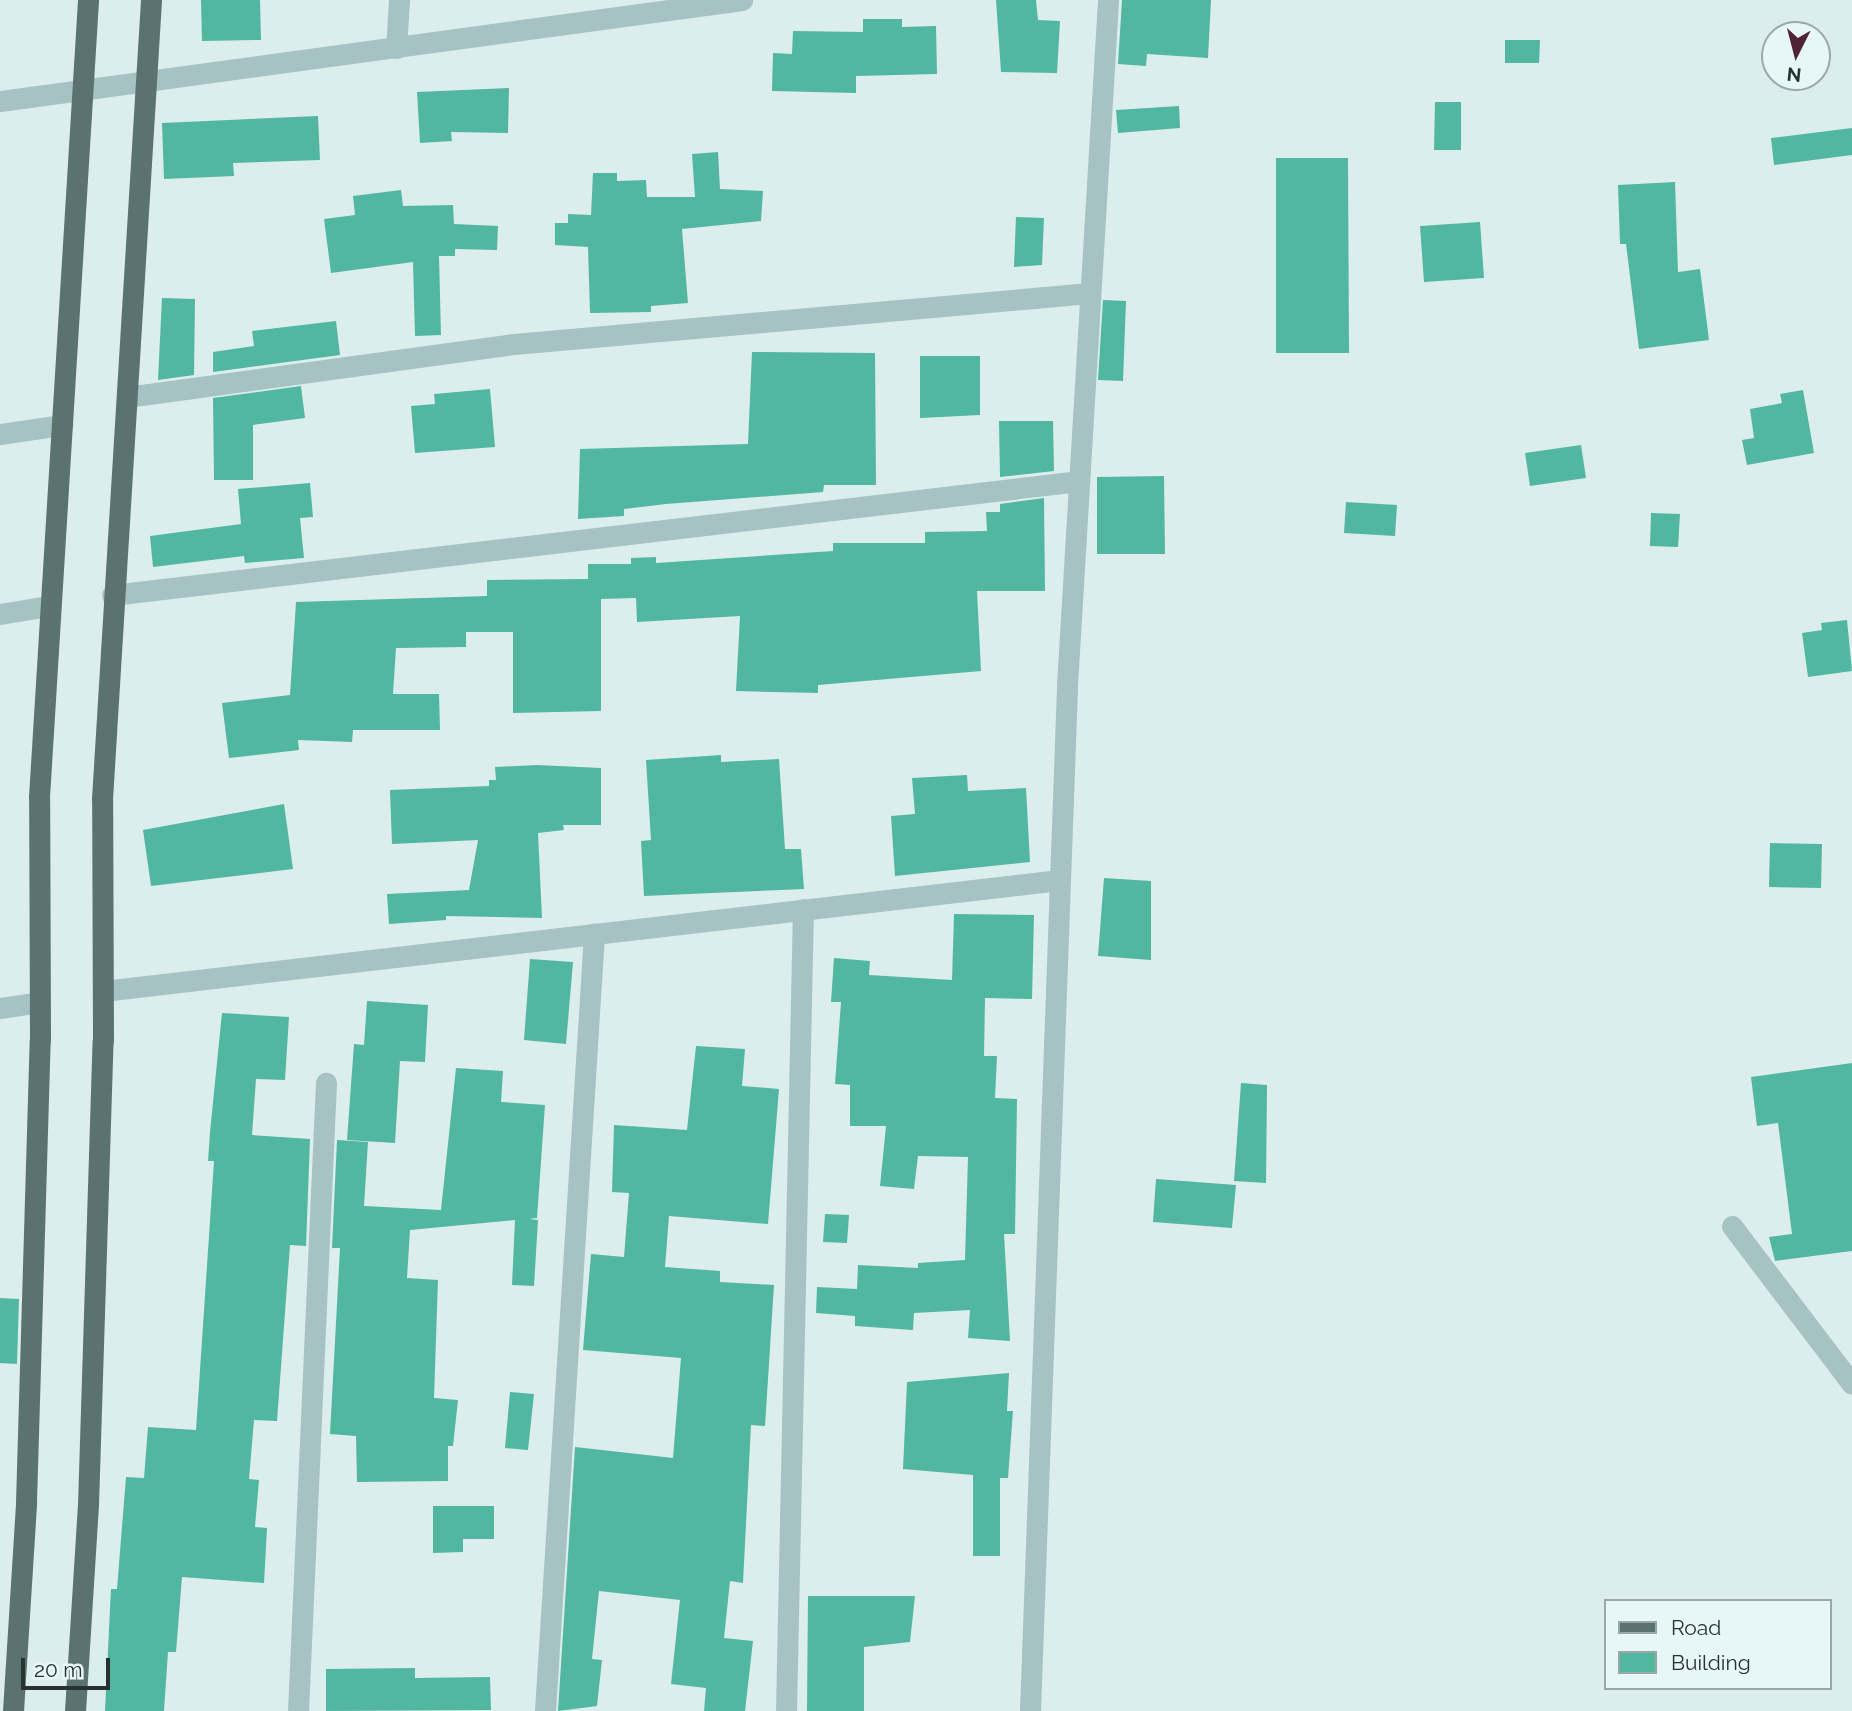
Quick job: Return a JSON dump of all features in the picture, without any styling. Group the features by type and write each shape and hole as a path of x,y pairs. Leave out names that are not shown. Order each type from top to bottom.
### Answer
{"main road":[{"path":"13,1711 26,1502 40,1002 40,797 49,606 88,0"},
{"path":"75,1711 88,1505 103,991 102,799 112,596 151,0"}],"street":[{"path":"396,48 399,0"},
{"path":"0,101 396,48 633,8 742,0"},
{"path":"1030,1711 1060,880 1079,481 1108,0"},
{"path":"127,397 514,344 1090,292"},
{"path":"0,435 62,425"},
{"path":"112,596 1079,481"},
{"path":"0,614 49,606"},
{"path":"103,991 1060,880"},
{"path":"786,1711 803,909"},
{"path":"545,1711 594,934"},
{"path":"0,1008 40,1002"},
{"path":"298,1711 326,1083"},
{"path":"1732,1226 1852,1384"}],"building":[{"path":"201,0 260,0 261,40 202,41"},
{"path":"996,0 1036,0 1038,20 1060,21 1057,73 1001,72"},
{"path":"1122,0 1211,0 1208,58 1147,54 1146,66 1118,64"},
{"path":"863,19 902,19 902,27 936,26 937,74 856,76 856,93 772,91 773,53 792,54 793,31 863,32"},
{"path":"1505,40 1540,40 1539,63 1505,63"},
{"path":"509,88 508,133 451,132 452,141 420,143 417,92"},
{"path":"1435,102 1461,102 1461,150 1434,150"},
{"path":"1179,106 1180,128 1118,133 1116,110"},
{"path":"318,116 320,160 233,163 234,176 164,179 162,123"},
{"path":"1852,128 1852,155 1774,165 1771,138"},
{"path":"718,152 720,189 763,191 761,221 682,229 688,303 651,306 651,312 590,313 588,247 555,245 555,223 568,223 568,214 591,215 593,173 617,173 617,181 646,180 647,197 695,197 692,154"},
{"path":"1276,158 1348,158 1349,353 1276,353"},
{"path":"1675,182 1678,272 1700,269 1709,340 1639,349 1626,244 1620,244 1618,185"},
{"path":"401,190 403,206 453,205 454,224 498,226 497,250 455,249 455,256 439,256 441,335 415,336 413,262 331,273 324,219 355,215 353,196"},
{"path":"1016,217 1044,218 1042,265 1014,267"},
{"path":"1480,222 1484,278 1424,282 1420,226"},
{"path":"162,298 195,299 194,375 158,380"},
{"path":"1103,300 1126,301 1123,381 1098,380"},
{"path":"336,321 340,355 213,372 213,352 254,346 252,331"},
{"path":"752,352 875,353 876,485 824,485 823,492 666,504 624,509 624,516 578,519 580,449 748,444"},
{"path":"920,356 980,356 980,415 920,418"},
{"path":"301,386 305,418 253,425 253,480 214,480 213,398"},
{"path":"490,389 495,447 415,453 411,406 435,404 434,394"},
{"path":"1803,390 1814,453 1747,465 1742,440 1754,438 1750,409 1782,403 1780,394"},
{"path":"999,421 1053,421 1054,471 1000,477"},
{"path":"1581,445 1586,478 1530,486 1525,453"},
{"path":"1164,476 1165,554 1097,554 1097,477"},
{"path":"310,483 313,517 300,518 304,558 245,563 244,556 153,567 150,536 241,524 238,489"},
{"path":"1044,498 1045,591 977,591 981,671 818,685 818,693 736,691 740,616 637,622 636,598 601,599 601,711 513,713 513,632 466,632 466,647 396,648 393,694 439,694 440,730 353,730 352,742 298,740 299,750 229,758 222,703 290,695 296,602 487,596 487,580 588,579 588,564 631,564 631,558 656,557 656,563 833,551 833,543 925,543 925,532 987,531 986,512 1000,512 1000,504"},
{"path":"1346,502 1397,505 1395,536 1344,533"},
{"path":"1651,513 1680,514 1678,547 1650,546"},
{"path":"1847,620 1852,671 1808,677 1802,633 1822,630 1821,623"},
{"path":"721,755 721,762 779,759 785,849 801,849 804,889 644,896 641,841 651,840 646,760"},
{"path":"537,765 601,768 601,825 563,825 564,830 538,833 542,918 446,916 446,920 389,924 387,894 469,890 478,840 392,844 390,790 489,786 489,780 496,780 495,767"},
{"path":"967,775 968,791 1026,788 1030,862 895,876 891,816 915,814 912,778"},
{"path":"284,804 293,869 151,886 143,830"},
{"path":"1770,843 1822,844 1821,888 1769,887"},
{"path":"1104,878 1151,881 1151,960 1098,956"},
{"path":"954,914 1034,915 1032,999 985,998 984,1056 997,1056 995,1098 1017,1099 1015,1234 1004,1234 1010,1341 968,1338 970,1310 914,1313 913,1330 855,1326 855,1316 816,1313 817,1287 857,1289 858,1265 918,1268 918,1263 965,1260 968,1157 918,1156 914,1189 880,1186 886,1126 850,1126 850,1085 835,1084 841,1002 831,1002 834,958 870,961 869,975 952,980"},
{"path":"530,959 573,962 566,1044 524,1040"},
{"path":"367,1001 428,1005 425,1062 400,1061 395,1143 347,1140 354,1044 364,1045"},
{"path":"222,1013 289,1017 285,1080 256,1079 252,1135 310,1139 306,1246 290,1245 277,1421 254,1420 249,1479 259,1480 255,1527 267,1528 264,1583 182,1577 176,1652 168,1652 164,1711 105,1711 111,1589 117,1589 126,1477 144,1478 148,1427 196,1430 214,1161 208,1161"},
{"path":"696,1046 745,1049 742,1086 779,1089 768,1224 669,1216 665,1267 720,1271 720,1282 774,1285 765,1426 751,1425 743,1583 730,1581 724,1638 753,1641 745,1711 704,1711 706,1688 671,1684 680,1600 599,1591 592,1659 602,1660 597,1706 558,1711 575,1447 673,1458 681,1358 583,1350 591,1254 624,1257 629,1193 612,1192 614,1125 687,1130"},
{"path":"1852,1063 1852,1251 1775,1261 1769,1237 1792,1234 1778,1123 1757,1126 1751,1077"},
{"path":"456,1068 503,1071 501,1102 545,1105 537,1218 529,1219 538,1220 534,1286 512,1285 515,1220 410,1230 407,1278 438,1280 434,1398 458,1400 453,1446 448,1446 448,1481 357,1482 356,1436 330,1434 340,1248 332,1248 337,1140 368,1142 364,1206 441,1210"},
{"path":"1241,1083 1267,1085 1266,1183 1234,1181"},
{"path":"1156,1179 1236,1185 1232,1228 1153,1222"},
{"path":"825,1214 849,1215 847,1243 823,1242"},
{"path":"0,1298 19,1299 17,1364 0,1363"},
{"path":"1009,1373 1007,1411 1013,1411 1008,1478 1000,1478 1000,1556 973,1556 973,1475 903,1469 907,1382"},
{"path":"510,1392 534,1394 528,1450 505,1448"},
{"path":"433,1506 494,1506 494,1539 463,1539 463,1552 433,1553"},
{"path":"808,1596 915,1596 910,1642 864,1647 864,1711 807,1711"},
{"path":"415,1668 415,1678 490,1677 491,1710 326,1711 326,1669"}]}
